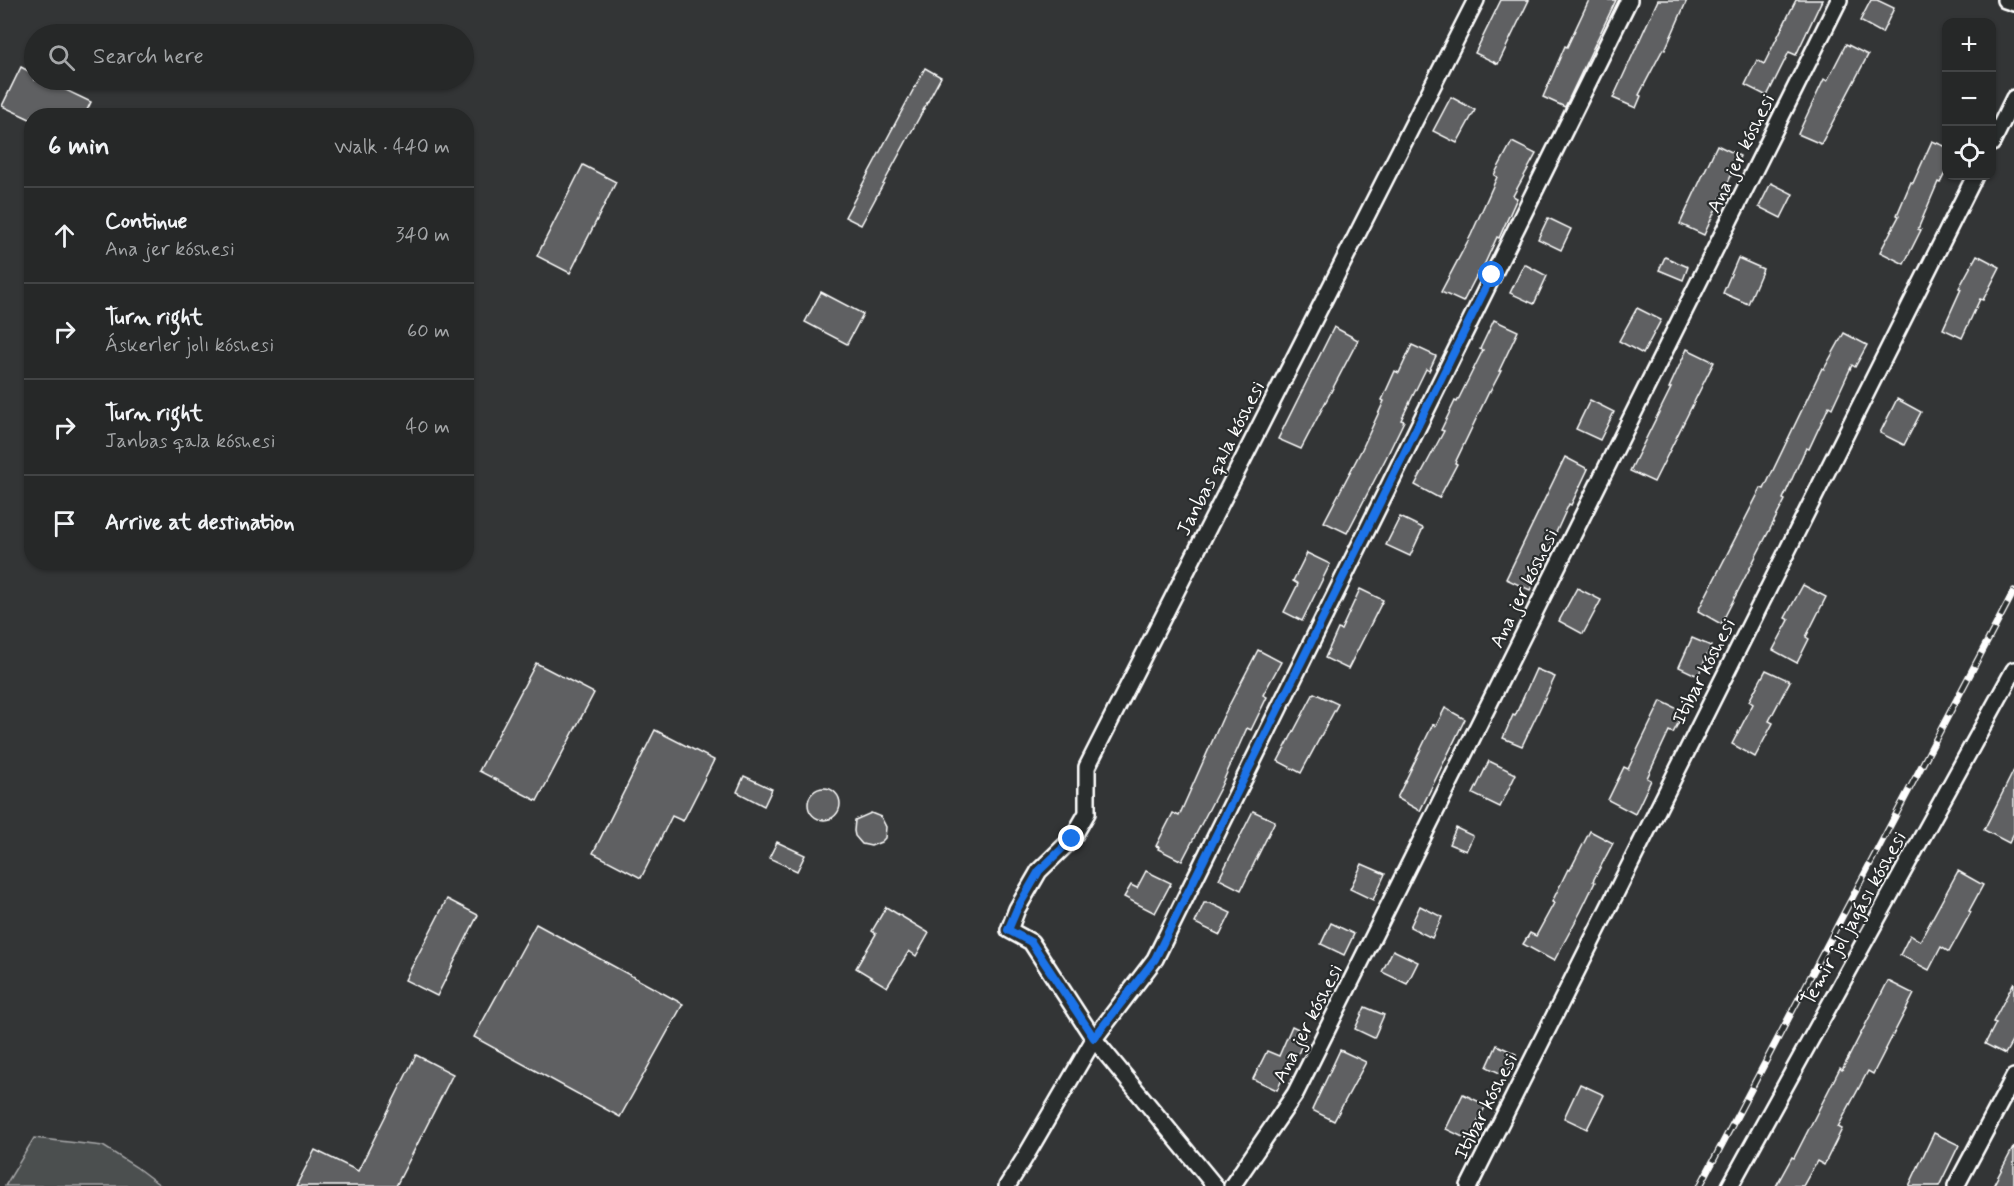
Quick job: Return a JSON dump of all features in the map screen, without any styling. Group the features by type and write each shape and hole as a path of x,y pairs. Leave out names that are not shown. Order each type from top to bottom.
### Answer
{"street":[{"name":"Janbas qala kóshesi","path":"1094,1038 1031,942 1008,930 1017,909 1039,871 1072,839 1087,813 1087,766 1476,0"},
{"path":"1006,1186 1094,1038 1155,959 1629,0"},
{"name":"Ana jer kóshesi","path":"1232,1186 1295,1094 1839,0"},
{"path":"2005,0 2014,3"},
{"path":"1996,135 2014,98"},
{"name":"Itibar kóshesi","path":"1469,1186 1973,180"},
{"name":"Temir jol jaǵası kóshesi","path":"1730,1186 2014,670"},
{"path":"1094,1038 1215,1186"},
{"path":"1956,1186 2014,1077"}],"shaded area":[{"path":"34,1138 103,1146 161,1186 5,1186"}],"building":[{"path":"1501,0 1529,0 1498,64 1475,53"},
{"path":"1589,0 1616,0 1565,107 1543,97 1565,46 1567,47"},
{"path":"1658,0 1687,0 1665,50 1663,49 1639,95 1641,96 1636,108 1613,98"},
{"path":"1796,0 1822,0 1796,55 1789,52 1767,96 1745,85 1757,60 1764,64"},
{"path":"1871,0 1877,0 1894,8 1882,33 1860,21"},
{"path":"1846,44 1868,55 1821,144 1798,134 1824,79 1827,81"},
{"path":"21,67 24,69 24,90 66,90 91,102 88,108 24,108 24,116 2,106"},
{"path":"925,68 941,77 861,225 845,217"},
{"path":"1451,97 1475,110 1457,143 1433,131"},
{"path":"1932,141 1942,145 1942,179 1940,183 1938,182 1918,229 1921,230 1904,264 1880,252 1899,216 1897,215 1911,182 1913,183"},
{"path":"1512,142 1536,154 1513,196 1517,198 1499,238 1497,237 1480,274 1478,273 1463,302 1441,292 1471,235 1497,177 1494,175"},
{"path":"1717,145 1740,156 1704,235 1680,224"},
{"path":"583,165 616,182 570,273 537,256"},
{"path":"1771,183 1793,194 1781,218 1759,207"},
{"path":"1548,218 1571,229 1561,250 1538,239"},
{"path":"1977,255 2000,267 1983,300 1980,299 1962,338 1943,329 1961,289 1959,288"},
{"path":"1665,257 1688,267 1683,280 1659,270"},
{"path":"1738,258 1763,269 1748,304 1723,293"},
{"path":"1524,264 1547,276 1534,304 1510,293"},
{"path":"821,292 863,314 847,344 805,322"},
{"path":"1637,308 1661,320 1643,354 1619,341"},
{"path":"1494,320 1518,331 1439,498 1415,485 1444,431 1441,430 1455,401 1457,402 1483,350 1480,349"},
{"path":"1334,327 1358,340 1301,449 1278,439"},
{"path":"1844,333 1867,345 1855,367 1852,365 1832,408 1829,406 1809,449 1806,448 1783,499 1785,500 1721,624 1698,611 1761,488 1764,489 1822,368 1824,369"},
{"path":"1412,345 1436,356 1429,371 1426,369 1401,420 1404,421 1347,533 1324,522 1362,449 1395,371 1399,373"},
{"path":"1687,349 1714,362 1654,482 1630,471 1671,388 1669,388"},
{"path":"1897,399 1921,412 1904,445 1880,433"},
{"path":"1590,400 1614,412 1600,440 1576,429"},
{"path":"1565,457 1588,469 1571,505 1569,504 1530,590 1506,579"},
{"path":"1400,517 1423,528 1410,556 1386,545"},
{"path":"1307,553 1330,564 1302,621 1284,612 1298,584 1293,581"},
{"path":"1803,585 1826,597 1806,637 1809,639 1797,663 1773,650 1789,620 1785,618"},
{"path":"1577,588 1601,600 1583,634 1559,621"},
{"path":"1360,589 1383,600 1348,669 1325,658"},
{"path":"1692,638 1711,646 1698,676 1679,667"},
{"path":"1258,650 1281,662 1263,695 1267,697 1251,730 1247,728 1221,786 1182,861 1156,846 1173,813 1179,816 1223,717"},
{"path":"536,663 594,693 537,801 479,771"},
{"path":"1536,669 1555,677 1522,746 1503,738"},
{"path":"1766,670 1790,681 1769,721 1773,723 1755,757 1732,744 1753,704 1749,701"},
{"path":"1314,693 1338,704 1301,773 1278,761"},
{"path":"1661,701 1684,712 1673,733 1669,731 1647,778 1651,780 1635,814 1608,800 1624,767 1628,769"},
{"path":"1445,708 1465,719 1420,811 1397,798 1433,724 1436,726"},
{"path":"655,730 714,760 683,821 672,816 641,878 593,853"},
{"path":"1489,761 1516,774 1500,807 1473,794"},
{"path":"2014,770 2014,833 2009,843 1984,830"},
{"path":"744,776 772,789 764,806 737,792"},
{"path":"824,788 835,793 840,804 835,815 824,820 813,815 808,804 813,793"},
{"path":"1253,811 1275,821 1241,890 1219,879"},
{"path":"871,813 881,817 886,827 885,838 871,846 862,844 854,831 855,820"},
{"path":"1456,828 1473,836 1466,851 1449,844"},
{"path":"1590,831 1613,843 1554,961 1523,944 1530,933 1536,936 1554,903 1552,902 1568,869 1570,870"},
{"path":"777,842 805,855 797,871 769,858"},
{"path":"1362,864 1385,874 1373,900 1350,889"},
{"path":"1146,871 1171,883 1155,913 1124,897 1131,885 1137,888"},
{"path":"1958,871 1983,885 1949,952 1941,947 1929,970 1900,955 1910,935 1920,941"},
{"path":"447,899 478,915 437,996 405,980"},
{"path":"1204,903 1210,903 1231,913 1220,935 1195,923"},
{"path":"1420,906 1442,917 1432,938 1410,927"},
{"path":"886,907 929,933 916,956 909,951 887,987 856,968 876,934 872,931"},
{"path":"1331,923 1354,934 1344,955 1321,944"},
{"path":"536,924 683,1004 620,1117 474,1037"},
{"path":"1393,950 1418,962 1407,984 1382,972"},
{"path":"1888,981 1914,994 1873,1074 1868,1071 1838,1127 1842,1129 1824,1165 1817,1161 1803,1186 1776,1186 1792,1157 1794,1158"},
{"path":"2014,982 2014,1038 2005,1054 1985,1044 1996,1023 1993,1022"},
{"path":"1365,1007 1384,1015 1374,1038 1355,1029"},
{"path":"1292,1026 1307,1033 1298,1054 1295,1053 1277,1090 1253,1079 1267,1051 1279,1056"},
{"path":"1497,1045 1516,1054 1506,1076 1487,1067"},
{"path":"1340,1050 1366,1062 1334,1121 1312,1110"},
{"path":"416,1055 453,1074 396,1186 296,1186 315,1150 358,1171"},
{"path":"1580,1084 1604,1095 1587,1129 1564,1118"},
{"path":"1463,1094 1486,1105 1469,1140 1446,1129"},
{"path":"1934,1133 1959,1145 1939,1186 1909,1186"},
{"path":"2014,1146 2014,1186 1993,1186"}],"railway":[{"path":"1700,1186 2014,591"}],"route":[{"path":"1072,839 1039,871 1017,909 1008,930 1031,942 1094,1038 1155,959 1492,275"}]}
